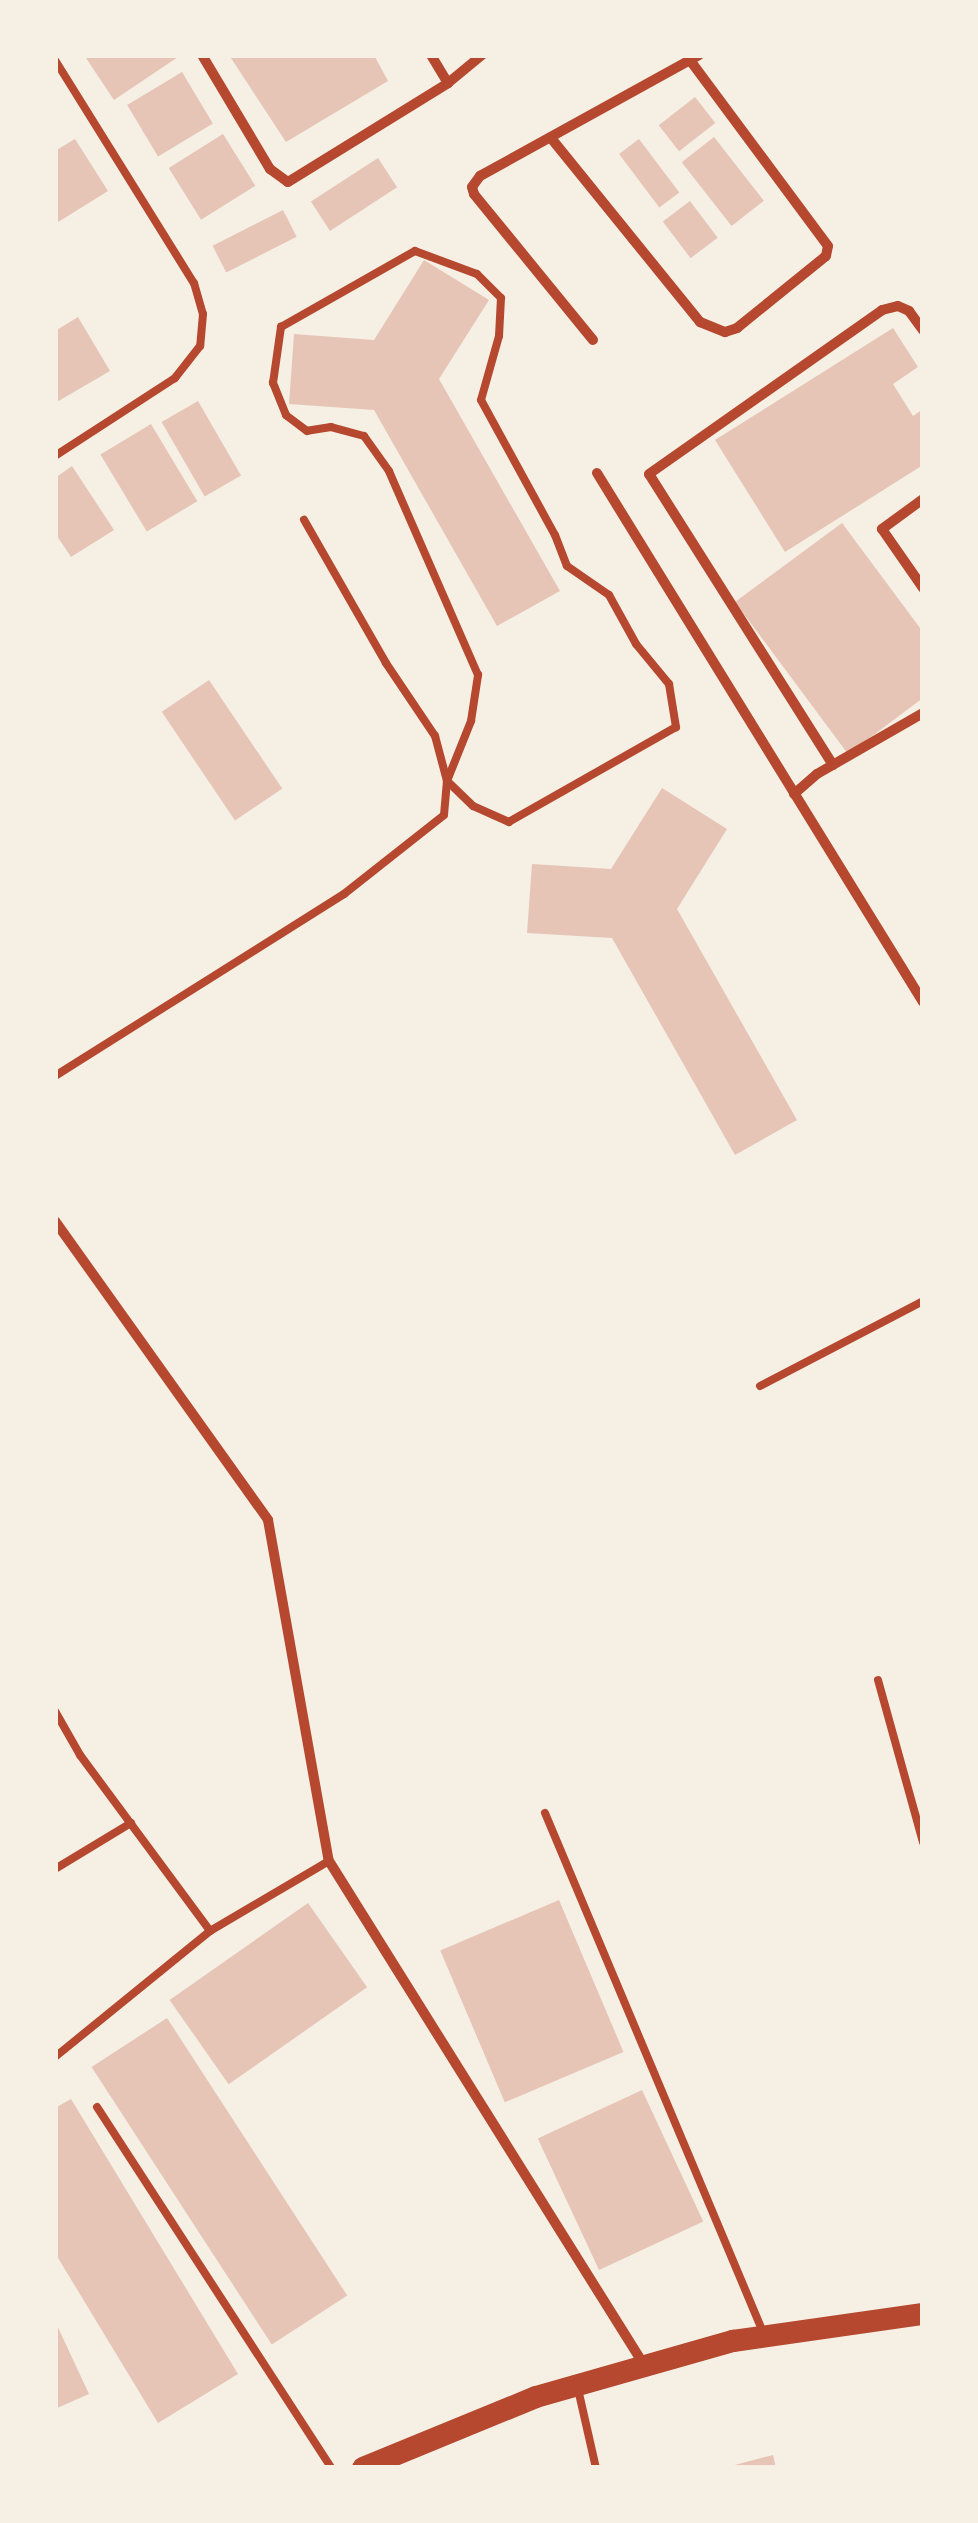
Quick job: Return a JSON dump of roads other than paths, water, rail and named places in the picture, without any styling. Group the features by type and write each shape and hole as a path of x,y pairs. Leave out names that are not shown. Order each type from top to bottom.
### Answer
{"highway":[{"path":"363,2468 536,2396 644,2366 764,2336 923,2314"}],"street":[{"path":"202,55 270,169 288,182 448,82 475,57"},
{"path":"430,55 448,82"},
{"path":"550,138 700,322 725,332 736,328 816,264 828,246 695,58 480,176 472,187 594,340"},
{"path":"833,765 649,474 882,310 898,306 909,311 923,330"},
{"path":"597,473 923,1002"},
{"path":"923,499 882,528 923,588"},
{"path":"794,794 833,765 923,713"},
{"path":"55,1220 268,1520 328,1860 644,2366"}],"lane":[{"path":"55,60 194,283 204,314 200,346 175,378 55,456"},
{"path":"55,1076 344,894 444,815 447,780 471,721 478,676 390,471 364,436 331,427 307,431 286,415 273,383 281,326 415,252 477,274 501,298 499,336 481,400 555,535 567,566 609,595 636,644 669,684 676,728 509,822 473,806 447,780 435,736 386,663 304,520"},
{"path":"760,1386 923,1301"},
{"path":"878,1680 923,1842"},
{"path":"55,1711 210,1932"},
{"path":"545,1813 764,2336"},
{"path":"55,1869 130,1823"},
{"path":"55,2057 210,1932 328,1860"},
{"path":"97,2107 331,2468"},
{"path":"577,2385 596,2468"}]}
